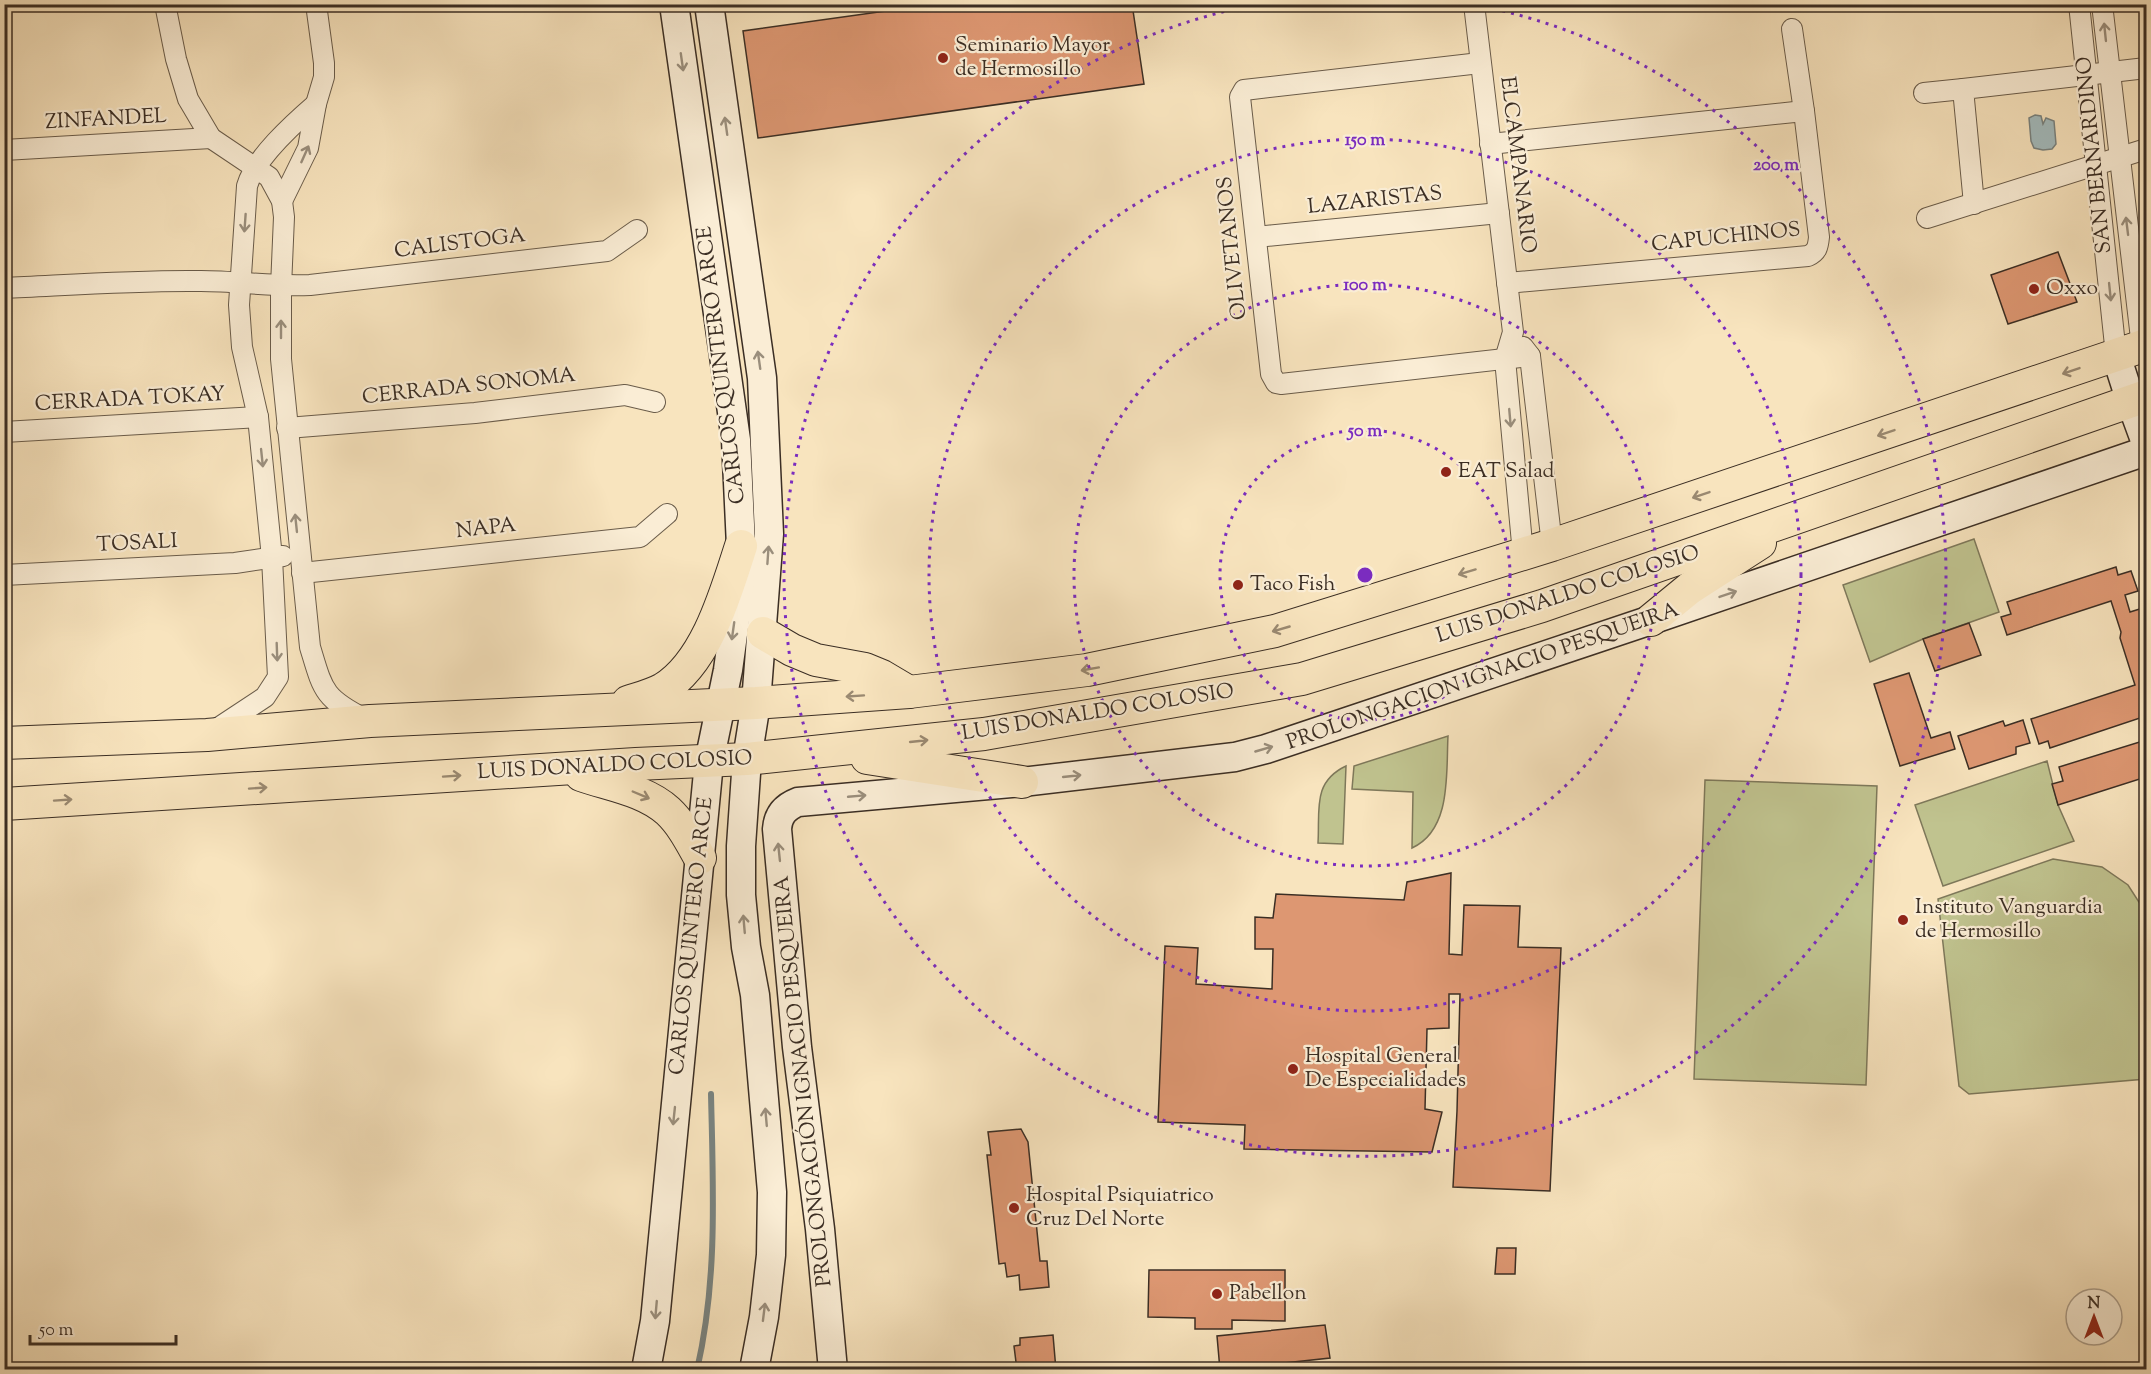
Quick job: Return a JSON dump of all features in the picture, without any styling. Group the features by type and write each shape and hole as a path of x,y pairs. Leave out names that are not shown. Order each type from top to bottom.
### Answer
{"main road":[{"name":"CARLOS QUINTERO ARCE","path":"646,1370 655,1321 709,762 728,670 739,591 741,546 735,440 674,4"},
{"name":"CARLOS QUINTERO ARCE","path":"709,4 765,412 770,534 763,633 756,703 747,759 741,846 741,895 746,947 755,995 772,1192 771,1255 764,1317 754,1370"},
{"path":"717,60 708,105 693,142 723,165 734,183"},
{"path":"7,746 207,735 370,721 756,703 909,692 1087,670 1275,632 1537,549 2138,352"},
{"name":"SAN BERNARDINO","path":"2138,352 2139,399 2146,443"},
{"name":"LUIS DONALDO COLOSIO","path":"4,804 747,759 984,734 1302,679 1542,606 2139,399"},
{"name":"PROLONGACION IGNACIO PESQUEIRA","path":"798,802 1022,782 1235,757 1283,744 1651,621 2146,451"},
{"path":"1651,621 1690,588 1748,552 1791,520"},
{"path":"599,712 664,688 683,671 700,650 741,546"},
{"path":"763,633 792,650 816,660 865,669 909,692"},
{"path":"816,751 936,767 1022,782"},
{"path":"566,769 644,795 668,811 700,858"},
{"name":"PROLONGACIÓN IGNACIO PESQUEIRA","path":"798,802 783,812 777,827 797,1047 820,1229 833,1370"},
{"path":"755,995 797,1047"}],"street":[{"path":"165,4 176,59 188,99 211,138 269,177 282,201 284,217 281,359 310,647 322,687 344,709 370,721"},
{"path":"282,201 308,148 316,104 324,77 316,4"},
{"name":"ELCAMPANARIO","path":"1474,4 1513,332 1505,359 1537,549"},
{"name":"SAN BERNARDINO","path":"2079,4 2097,166 2138,352"},
{"name":"SAN BERNARDINO","path":"2102,4 2138,352"},
{"path":"1490,144 1804,111 1792,29"},
{"name":"OLIVETANOS","path":"1480,63 1244,90 1240,97 1271,374 1276,383 1281,384 1530,356"},
{"path":"1924,93 2146,68"},
{"path":"1963,89 1974,204"},
{"path":"207,735 265,698 278,676 272,558 258,417 242,347 239,305 247,186 250,175 301,117 316,104"},
{"name":"CAPUCHINOS","path":"1507,283 1808,256 1814,253 1818,247 1819,237 1804,111"},
{"name":"ZINFANDEL","path":"4,150 211,138"},
{"path":"1927,218 2146,149"},
{"name":"LAZARISTAS","path":"1256,237 1499,213"},
{"name":"CALISTOGA","path":"4,288 199,280 281,286 310,285 607,251 637,230"},
{"name":"ELCAMPANARIO","path":"1513,332 1530,356 1537,549"},
{"name":"CERRADA SONOMA","path":"287,428 475,413 625,395 655,402"},
{"name":"CERRADA TOKAY","path":"4,432 258,417"},
{"name":"NAPA","path":"272,558 301,563 640,537 667,514"},
{"name":"TOSALI","path":"4,575 235,563 272,558"}],"green space":[{"path":"1974,539 1999,612 1923,639 1870,662 1843,585"},
{"path":"1448,736 1446,783 1440,814 1434,828 1425,839 1412,848 1413,792 1352,789 1354,766"},
{"path":"2047,761 2058,805 2074,841 1943,886 1915,805"},
{"path":"1346,766 1343,844 1318,843 1319,808 1323,789 1335,773"},
{"path":"1705,780 1877,786 1866,1085 1694,1079"},
{"path":"2053,859 2102,867 2128,885 2146,913 2146,1079 1969,1094 1959,1086 1938,899"}],"water":[{"path":"2035,115 2041,116 2043,124 2046,118 2054,121 2056,144 2052,149 2034,148 2031,141 2029,118"}],"building":[{"name":"Seminario Mayor de Hermosillo","path":"936,4 1132,4 1144,84 758,138 743,31"},
{"name":"Oxxo","path":"2058,252 2077,302 2008,324 1991,275"},
{"path":"2116,567 2118,575 2131,571 2138,591 2125,595 2130,612 2146,607 2146,716 2050,748 2048,741 2039,744 2031,719 2135,685 2111,601 2007,635 2001,617 2011,614 2007,602"},
{"path":"1969,623 1981,655 1935,671 1923,639"},
{"path":"1909,673 1931,738 1950,732 1955,749 1900,766 1874,684"},
{"path":"2023,720 2030,743 2016,747 2016,754 1969,769 1958,736 2003,721 2005,726"},
{"path":"2146,740 2146,777 2058,805 2052,784 2063,781 2059,767"},
{"name":"Hospital General De Especialidades","path":"1451,873 1449,954 1462,955 1464,905 1520,906 1518,947 1561,948 1550,1191 1453,1187 1460,994 1449,994 1449,1028 1427,1029 1425,1109 1442,1112 1432,1152 1244,1149 1245,1125 1158,1122 1165,946 1198,948 1196,984 1272,989 1273,949 1255,949 1255,917 1273,918 1276,894 1404,900 1407,882"},
{"name":"Hospital Psiquiatrico Cruz Del Norte","path":"1021,1129 1028,1142 1040,1261 1047,1261 1049,1287 1020,1290 1019,1275 1007,1277 1005,1263 999,1264 987,1155 991,1155 988,1132"},
{"path":"1497,1248 1516,1248 1515,1274 1495,1274"},
{"name":"Pabellon","path":"1149,1270 1285,1270 1285,1321 1232,1320 1232,1329 1195,1329 1195,1318 1148,1317"},
{"name":"Pabellon","path":"1325,1325 1330,1358 1220,1370 1217,1336"},
{"path":"1053,1335 1056,1370 1017,1370 1014,1346 1020,1345 1020,1338"}],"waterway":[{"path":"697,1370 704,1336 713,1232 711,1094"}],"place":[{"name":"Seminario Mayor de Hermosillo","path":"943,58"},
{"name":"Oxxo","path":"2034,289"},
{"name":"EAT Salad","path":"1446,472"},
{"name":"Taco Fish","path":"1238,585"},
{"name":"Instituto Vanguardia de Hermosillo","path":"1903,920"},
{"name":"Hospital General De Especialidades","path":"1293,1069"},
{"name":"Hospital Psiquiatrico Cruz Del Norte","path":"1014,1208"},
{"name":"Pabellon","path":"1217,1294"}]}
